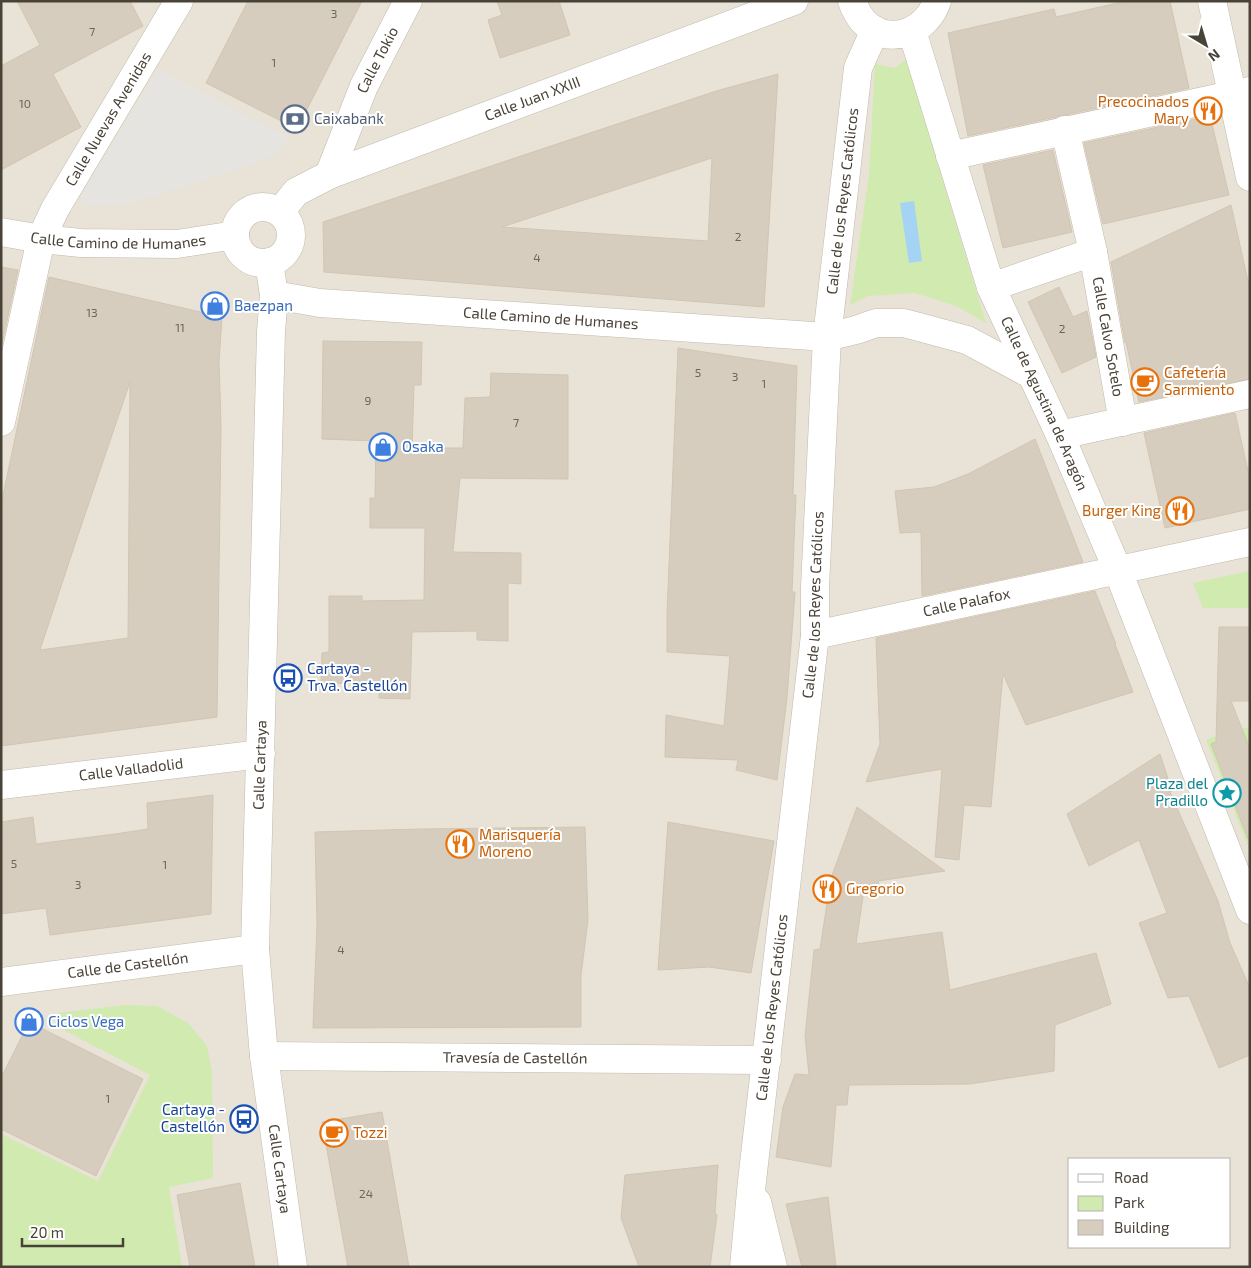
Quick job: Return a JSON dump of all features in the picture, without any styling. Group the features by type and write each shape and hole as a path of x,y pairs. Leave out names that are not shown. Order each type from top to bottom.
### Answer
{"street":[{"name":"Calle Nuevas Avenidas","path":"1,422 41,239 55,209 179,1"},
{"name":"Calle Tokio","path":"329,175 364,86 408,1"},
{"name":"Calle Juan XXIII","path":"280,212 296,192 329,175 794,1"},
{"path":"852,1 864,23 875,30 887,34 900,34 912,31 923,24 932,15 937,1"},
{"path":"1212,1 1241,93 1250,177"},
{"name":"Calle de los Reyes Católicos","path":"744,1267 752,1181 815,635 815,587 827,337 858,68 875,30"},
{"name":"Calle de Agustina de Aragón","path":"912,31 991,287 1060,435 1118,571 1250,910"},
{"path":"950,156 1241,93"},
{"name":"Calle Calvo Sotelo","path":"1065,130 1093,252 1123,422"},
{"path":"256,207 269,207 280,212 288,220 291,230 291,241 286,251 279,258 269,262 256,262 246,257 238,247 235,235 238,223 245,213 256,207"},
{"name":"Calle Camino de Humanes","path":"1,232 80,243 178,244 235,235"},
{"path":"991,287 1093,252"},
{"name":"Calle Cartaya","path":"269,262 274,294 271,332 255,949 264,1056 293,1267"},
{"name":"Calle Camino de Humanes","path":"274,294 320,303 827,337 876,324 904,324 967,340 1032,375"},
{"path":"1060,435 1250,394"},
{"name":"Calle Palafox","path":"815,635 1250,542"},
{"name":"Calle Valladolid","path":"1,785 261,754"},
{"name":"Calle de Castellón","path":"1,982 255,949"},
{"name":"Travesía de Castellón","path":"264,1056 767,1060"},
{"name":"Calle de los Reyes Católicos","path":"752,1181 773,1267"}],"shaded area":[{"path":"1,1 1250,1 1250,1267 1,1267"},
{"path":"158,70 291,139 274,155 266,159 129,204 80,206 84,189"}],"green space":[{"path":"906,59 986,323 956,306 915,293 868,296 850,305 869,175 875,64 895,68"},
{"path":"1250,571 1250,608 1203,608 1193,583"},
{"path":"1237,728 1250,728 1250,851 1206,740"},
{"path":"125,1005 157,1006 188,1023 207,1046 212,1072 213,1178 169,1187 182,1267 1,1267 1,1134 98,1181 150,1075 56,1026 58,1013"}],"water":[{"path":"914,201 922,261 909,263 900,203"}],"building":[{"path":"17,1 130,1 143,26 53,74 81,127 1,170 1,66 40,45"},
{"path":"248,1 362,1 297,129 206,83"},
{"path":"497,1 559,1 570,35 500,58 488,20 502,15"},
{"path":"1126,1 1170,1 1189,88 968,136 948,33 1054,9 1056,17"},
{"path":"778,74 764,307 324,272 323,222 716,91","holes":["712,158 708,241 502,227"]},
{"path":"1210,116 1229,195 1103,224 1084,143"},
{"path":"1053,150 1072,232 1003,248 983,165"},
{"path":"1231,205 1250,290 1250,379 1139,402 1125,343 1111,262"},
{"path":"1,267 18,270 1,348"},
{"path":"49,277 222,317 219,362 221,427 217,717 1,746 1,505","holes":["130,382 128,638 40,650"]},
{"path":"1059,287 1073,317 1087,311 1096,357 1062,373 1028,302"},
{"path":"323,341 422,342 421,385 414,385 412,448 463,448 465,398 490,397 491,373 568,375 568,479 460,478 453,552 521,553 521,584 508,583 508,641 477,640 477,631 412,632 410,699 379,698 379,682 321,684 322,653 329,652 329,596 362,596 362,601 424,600 425,528 370,528 370,498 375,498 376,441 322,439"},
{"path":"678,348 797,366 793,495 796,495 792,592 795,592 787,698 777,780 736,770 738,760 665,757 666,715 724,726 730,656 667,652"},
{"path":"1235,413 1250,480 1250,509 1165,528 1144,433"},
{"path":"1035,439 1083,562 922,596 921,532 900,533 895,491 934,487 968,474"},
{"path":"1095,591 1133,692 1026,725 1003,674 991,807 964,805 959,860 935,857 942,769 866,782 880,744 876,638"},
{"path":"1219,627 1250,627 1250,701 1231,701 1250,749 1250,839 1248,839 1211,744 1216,742"},
{"path":"1160,754 1172,791 1170,792 1218,901 1230,943 1250,988 1250,1055 1219,1068 1189,996 1168,998 1139,923 1167,913 1139,840 1089,866 1067,814"},
{"path":"213,795 211,914 50,935 46,908 1,914 1,822 33,817 36,844 115,834 148,829 147,803"},
{"path":"857,807 945,871 878,881 880,888 864,890 856,944 942,932 950,990 1096,953 1111,1004 1055,1025 1054,1071 970,1084 849,1085 847,1105 836,1105 831,1167 776,1157 783,1107 795,1074 809,1075 805,1036 814,950 820,949 831,878"},
{"path":"668,822 774,841 751,973 709,967 658,970"},
{"path":"585,827 588,920 581,975 581,1027 313,1028 317,924 315,832"},
{"path":"29,1022 143,1079 96,1176 1,1129 1,1078"},
{"path":"382,1112 409,1267 348,1267 322,1122"},
{"path":"718,1165 715,1214 717,1215 710,1267 639,1267 621,1218 625,1175"},
{"path":"240,1183 255,1267 190,1267 177,1195"},
{"path":"828,1197 836,1267 802,1267 786,1204"}],"place":[{"name":"Precocinados Mary","path":"1208,111"},
{"name":"Caixabank","path":"295,119"},
{"name":"Baezpan","path":"215,306"},
{"name":"Cafetería Sarmiento","path":"1145,382"},
{"name":"Osaka","path":"383,447"},
{"name":"Burger King","path":"1180,511"},
{"name":"Cartaya - Trva. Castellón","path":"288,678"},
{"name":"Plaza del Pradillo","path":"1227,793"},
{"name":"Marisquería Moreno","path":"460,844"},
{"name":"Gregorio","path":"827,889"},
{"name":"Ciclos Vega","path":"29,1022"},
{"name":"Cartaya - Castellón","path":"244,1119"},
{"name":"Tozzi","path":"334,1133"}]}
